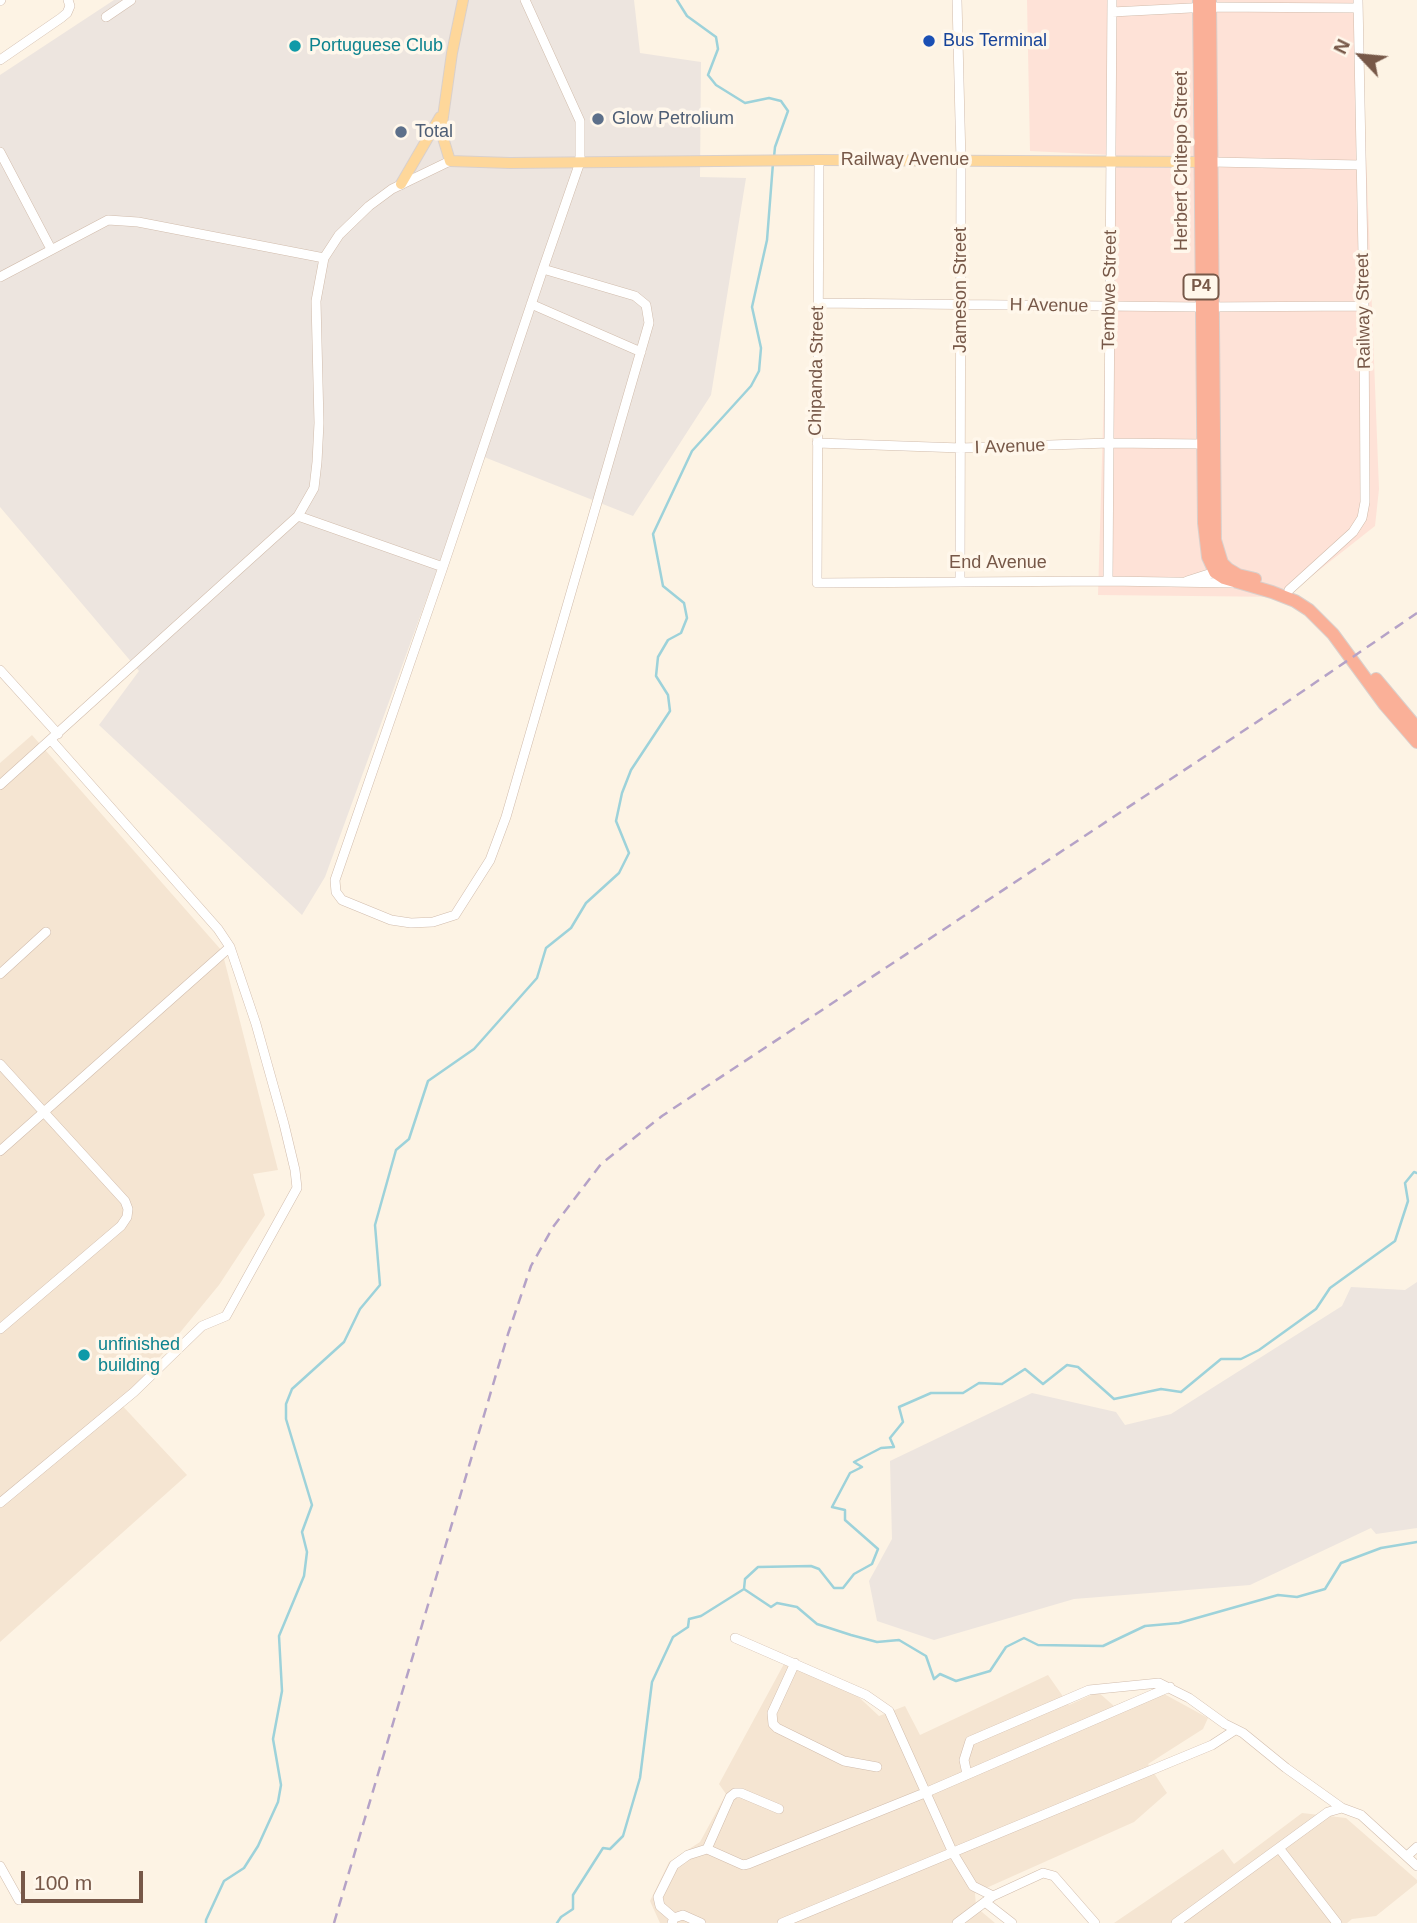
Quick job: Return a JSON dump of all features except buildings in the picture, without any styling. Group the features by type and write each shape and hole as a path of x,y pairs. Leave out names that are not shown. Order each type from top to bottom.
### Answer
{"highway":[{"name":"Herbert Chitepo Street","path":"1205,3 1205,543 1208,558 1219,567"},
{"name":"Herbert Chitepo Street","path":"1206,307 1215,540 1219,567"},
{"path":"1219,567 1289,590 1316,606 1329,618 1417,728"},
{"name":"End Avenue","path":"1219,567 1236,583 1272,592 1309,610 1333,634 1385,705 1417,742"}],"main road":[{"path":"450,161 441,131 463,0"},
{"path":"401,184 444,109"},
{"name":"Railway Avenue","path":"450,161 1205,162"}],"street":[{"path":"0,60 67,13 70,6 68,0"},
{"path":"106,17 131,0"},
{"path":"525,0 580,121 580,162 543,269 531,304 443,567 335,880 335,892 342,900 391,920 433,922 454,915 490,860 506,817 649,323 646,305 635,296 543,269"},
{"name":"Jameson Street","path":"957,0 961,161 960,580"},
{"name":"Tembwe Street","path":"1108,581 1112,0"},
{"path":"1112,12 1205,3 1358,4"},
{"name":"Railway Street","path":"1289,590 1353,532 1362,518 1365,502 1358,4"},
{"path":"0,152 51,249"},
{"name":"Chipanda Street","path":"817,583 819,160"},
{"path":"0,785 298,516 314,488 317,462 316,301 324,258 339,235 369,206 401,184 450,161"},
{"name":"Railway Avenue","path":"1205,162 1360,165"},
{"path":"0,277 108,220 138,222 324,258"},
{"name":"H Avenue","path":"818,303 1110,307 1364,306"},
{"path":"531,304 641,352"},
{"name":"I Avenue","path":"817,443 961,448 1109,443 1203,444"},
{"path":"298,516 443,567"},
{"name":"End Avenue","path":"1179,584 1219,567"},
{"name":"End Avenue","path":"817,583 960,580 1236,583"},
{"path":"0,670 218,929 230,947 281,1111 297,1188 226,1316 202,1326 134,1392 0,1503"},
{"path":"0,974 46,932"},
{"path":"0,1151 230,947"},
{"path":"0,1064 125,1200 128,1209 127,1217 121,1226 0,1329"},
{"path":"735,1639 866,1695 889,1711 953,1853 973,1886 1012,1923"},
{"path":"795,1663 772,1713 773,1724 844,1761 877,1767"},
{"path":"967,1774 964,1760 970,1741 1089,1689 1158,1683 1170,1687 1243,1733 1342,1808"},
{"path":"701,1923 683,1915 673,1920 660,1906 658,1896 674,1865 688,1855 707,1849 745,1865 1170,1687"},
{"path":"782,1923 1212,1745 1235,1730"},
{"path":"707,1849 732,1795 741,1793 779,1809"},
{"path":"1178,1923 1328,1812 1342,1808 1351,1809 1361,1815 1417,1866"},
{"path":"1407,1856 1417,1847"},
{"path":"1279,1848 1337,1923"},
{"path":"0,1866 19,1900"},
{"path":"957,1923 989,1899 1043,1872 1054,1877 1095,1923"}],"shaded area":[{"path":"114,0 634,0 640,53 701,62 700,177 746,178 711,395 633,516 479,455 325,877 302,915 99,725 139,671 0,507 0,75"},
{"path":"1027,0 1360,0 1379,489 1375,526 1285,597 1098,595 1111,155 1030,151"},
{"path":"32,735 222,951 278,1170 253,1174 265,1215 219,1285 141,1380 118,1401 187,1475 0,1642 0,763"},
{"path":"1417,1282 1417,1528 1376,1534 1371,1528 1250,1585 1074,1599 934,1640 877,1621 869,1581 892,1539 890,1461 1032,1393 1116,1412 1125,1425 1171,1414 1342,1306 1351,1287 1405,1290"},
{"path":"785,1662 849,1688 879,1716 905,1706 920,1735 1048,1675 1069,1705 1098,1692 1114,1706 1155,1689 1208,1718 1203,1729 1148,1764 1167,1793 1134,1822 975,1893 976,1907 995,1923 660,1923 650,1901 669,1862 700,1842 726,1794 719,1784"},
{"path":"1302,1813 1346,1818 1417,1880 1417,1883 1376,1916 1352,1919 1347,1923 1114,1923 1223,1849 1234,1864"}],"waterway":[{"path":"677,0 687,16 716,37 718,49 708,75 716,85 745,103 769,98 781,101 788,111 774,157"},
{"path":"206,1923 224,1881 244,1868 258,1846 278,1802 281,1785 273,1739 282,1691 279,1636 304,1576 307,1552 302,1532 312,1505 286,1419 286,1404 292,1389 344,1342 360,1309 380,1285 375,1225 396,1150 409,1139 428,1081 474,1049 537,978 546,948 571,928 586,903 619,873 629,853 616,821 622,793 631,770 670,711 668,695 656,676 658,657 668,640 681,633 687,618 684,603 663,586 653,534 692,451 751,386 759,371 761,348 752,307 767,240 773,163"},
{"path":"744,1589 745,1579 758,1567 811,1566 819,1569 834,1588 843,1588 854,1574 872,1564 878,1549 845,1520 845,1510 832,1507 850,1473 862,1467 854,1462 881,1448 894,1447 890,1438 903,1422 899,1407 931,1393 963,1393 979,1383 1002,1384 1025,1369 1043,1384 1067,1365 1078,1367 1114,1399 1161,1389 1181,1392 1221,1359 1241,1359 1259,1350 1316,1309 1330,1288 1395,1241 1408,1201 1405,1183 1414,1172 1417,1173"},
{"path":"557,1923 573,1909 573,1895 603,1848 610,1849 623,1836 640,1778 652,1682 673,1637 688,1627 689,1619 701,1616 744,1589 771,1607 777,1603 797,1607 817,1624 877,1642 899,1640 926,1656 934,1679 940,1674 956,1681 990,1671 1006,1647 1024,1638 1038,1645 1103,1646 1145,1626 1179,1623 1278,1595 1297,1597 1325,1589 1341,1563 1381,1548 1417,1542"}],"railway":[{"path":"334,1923 508,1334 531,1266 553,1227 601,1164 662,1116 1417,613"}],"place":[{"name":"Bus Terminal","path":"929,41"},
{"name":"Portuguese Club","path":"295,46"},
{"name":"Glow Petrolium","path":"598,119"},
{"name":"Total","path":"401,132"},
{"name":"unfinished building","path":"84,1355"}]}
